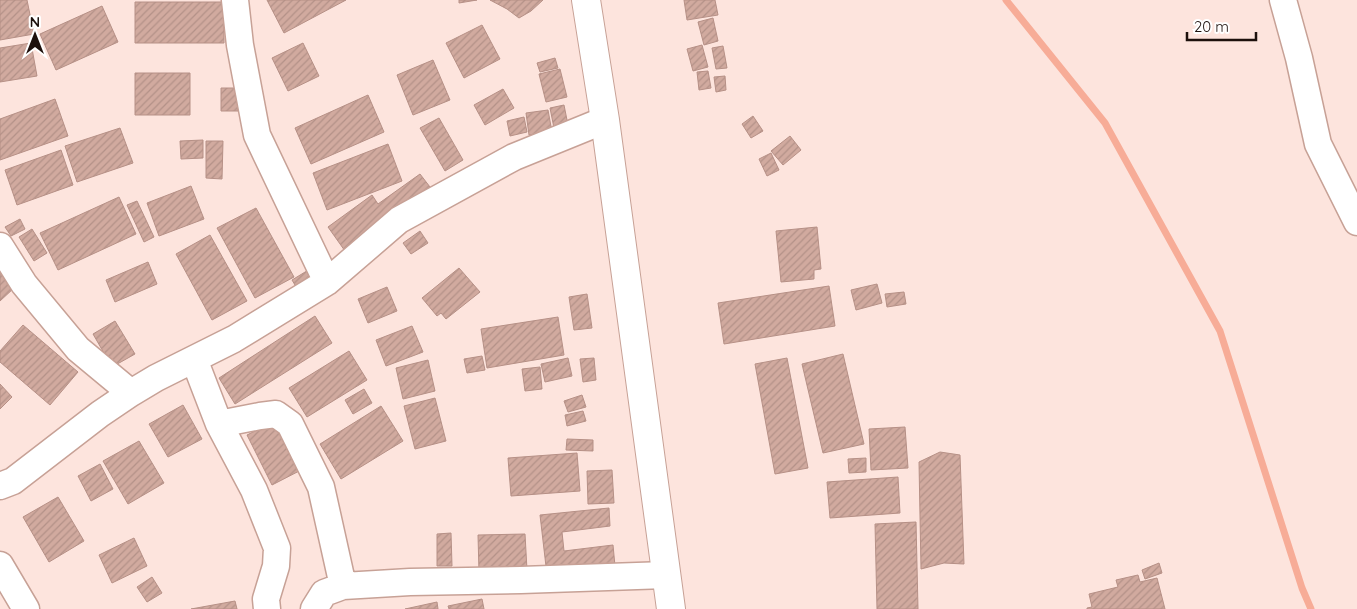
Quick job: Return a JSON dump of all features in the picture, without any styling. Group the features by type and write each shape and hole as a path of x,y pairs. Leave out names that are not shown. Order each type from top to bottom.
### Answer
{"main road":[{"path":"586,0 605,120 671,609"}],"street":[{"path":"235,0 240,44 257,135 327,282"},
{"path":"1283,0 1299,58 1318,144 1357,222"},
{"path":"0,486 13,482 100,414 131,393 194,358 234,339 327,282 399,220 514,157 605,120"},
{"path":"0,246 24,284 78,349 131,393"},
{"path":"194,358 219,424 254,490 277,548 276,566 266,599 267,609"},
{"path":"219,424 276,414 290,424 321,487 343,586"},
{"path":"0,565 26,609"},
{"path":"314,609 324,593 343,586 410,582 666,574"}],"building":[{"path":"0,0 27,0 34,34 0,40"},
{"path":"267,0 346,0 284,33"},
{"path":"459,0 477,0 459,3"},
{"path":"490,0 543,0 531,11 519,18"},
{"path":"684,0 715,0 718,15 687,20"},
{"path":"135,2 224,2 224,43 135,43"},
{"path":"102,6 118,42 56,70 40,34"},
{"path":"713,18 718,41 704,45 698,22"},
{"path":"482,25 500,59 464,78 446,43"},
{"path":"31,43 37,76 0,82 0,48"},
{"path":"303,43 319,76 288,91 272,58"},
{"path":"702,45 708,67 693,71 687,49"},
{"path":"723,46 727,68 716,69 712,48"},
{"path":"555,58 558,68 540,72 537,63"},
{"path":"433,60 450,100 413,115 397,75"},
{"path":"560,69 567,97 546,102 539,74"},
{"path":"708,71 711,88 699,90 697,72"},
{"path":"135,73 190,73 190,115 135,115"},
{"path":"725,76 726,90 716,92 714,77"},
{"path":"221,88 238,88 238,111 221,111"},
{"path":"503,89 514,108 485,125 474,105"},
{"path":"368,95 384,132 311,164 295,128"},
{"path":"55,99 68,136 0,160 0,119"},
{"path":"564,105 568,125 554,128 550,108"},
{"path":"548,110 552,132 529,135 526,113"},
{"path":"753,116 763,131 751,138 742,124"},
{"path":"524,117 527,132 510,136 507,121"},
{"path":"439,118 463,160 445,171 420,128"},
{"path":"120,128 133,163 77,182 65,146"},
{"path":"790,136 801,150 783,165 771,151"},
{"path":"203,140 203,158 181,159 180,141"},
{"path":"206,141 223,141 222,179 206,178"},
{"path":"388,144 402,181 327,210 313,173"},
{"path":"61,150 73,185 17,205 5,170"},
{"path":"771,153 779,170 767,176 759,159"},
{"path":"420,174 430,187 345,251 328,227 372,195 378,204"},
{"path":"191,186 204,219 159,236 147,203"},
{"path":"119,197 136,234 58,270 40,233"},
{"path":"137,201 154,237 144,242 127,205"},
{"path":"256,208 294,277 255,298 217,228"},
{"path":"20,219 25,229 11,236 5,227"},
{"path":"817,227 821,269 814,270 814,279 781,282 776,231"},
{"path":"32,229 47,253 34,261 19,237"},
{"path":"420,231 428,243 411,254 403,243"},
{"path":"210,235 247,301 212,320 176,254"},
{"path":"148,262 157,284 115,302 106,280"},
{"path":"459,268 480,292 446,319 441,313 437,316 422,298"},
{"path":"310,269 316,280 298,290 292,280"},
{"path":"0,272 14,288 0,301"},
{"path":"877,284 882,303 856,310 851,290"},
{"path":"829,286 835,326 724,344 718,303"},
{"path":"387,287 397,311 368,323 358,299"},
{"path":"904,292 906,304 887,307 885,294"},
{"path":"587,294 592,328 574,330 569,297"},
{"path":"315,316 332,343 235,404 219,378"},
{"path":"558,317 564,355 487,368 481,329"},
{"path":"115,321 135,354 112,367 93,334"},
{"path":"23,325 78,372 50,405 0,362 0,351"},
{"path":"412,326 423,352 386,366 376,340"},
{"path":"349,351 367,380 307,417 289,388"},
{"path":"843,354 864,444 823,453 802,364"},
{"path":"482,356 485,370 467,373 464,359"},
{"path":"568,358 572,376 545,382 541,364"},
{"path":"594,358 596,380 583,382 580,359"},
{"path":"787,358 808,468 775,474 755,364"},
{"path":"428,360 435,391 403,399 396,368"},
{"path":"540,367 542,389 525,391 522,369"},
{"path":"0,384 12,397 0,409"},
{"path":"364,389 372,403 353,414 345,400"},
{"path":"582,395 586,407 568,412 564,401"},
{"path":"435,398 446,441 415,449 404,406"},
{"path":"183,405 202,439 168,457 149,424"},
{"path":"381,406 403,441 341,479 320,444"},
{"path":"583,411 586,421 567,426 565,415"},
{"path":"279,419 305,468 272,485 247,435"},
{"path":"905,427 908,468 871,470 869,429"},
{"path":"567,439 593,440 593,451 566,450"},
{"path":"139,441 164,483 128,504 103,461"},
{"path":"940,452 960,455 964,564 944,563 921,569 919,462"},
{"path":"577,453 580,491 511,496 508,458"},
{"path":"866,458 866,472 849,473 848,459"},
{"path":"100,464 113,489 91,501 78,476"},
{"path":"612,470 614,503 588,504 587,471"},
{"path":"898,477 900,513 830,518 827,482"},
{"path":"58,497 84,541 49,562 23,517"},
{"path":"609,508 610,526 562,532 564,551 613,545 615,566 547,575 540,515"},
{"path":"916,522 918,609 877,609 875,524"},
{"path":"451,533 452,566 437,566 437,534"},
{"path":"525,534 527,570 479,572 478,535"},
{"path":"134,538 147,566 112,583 99,555"},
{"path":"1159,563 1162,573 1145,579 1142,570"},
{"path":"1138,575 1140,582 1157,578 1165,609 1087,609 1092,607 1089,594 1118,587 1116,580"},
{"path":"152,577 162,593 147,602 137,587"},
{"path":"482,599 484,609 449,609 448,606"},
{"path":"235,601 237,609 191,609"},
{"path":"437,602 438,609 405,609"}],"waterway":[{"path":"1006,0 1105,123 1220,331 1302,588 1311,609"}]}
